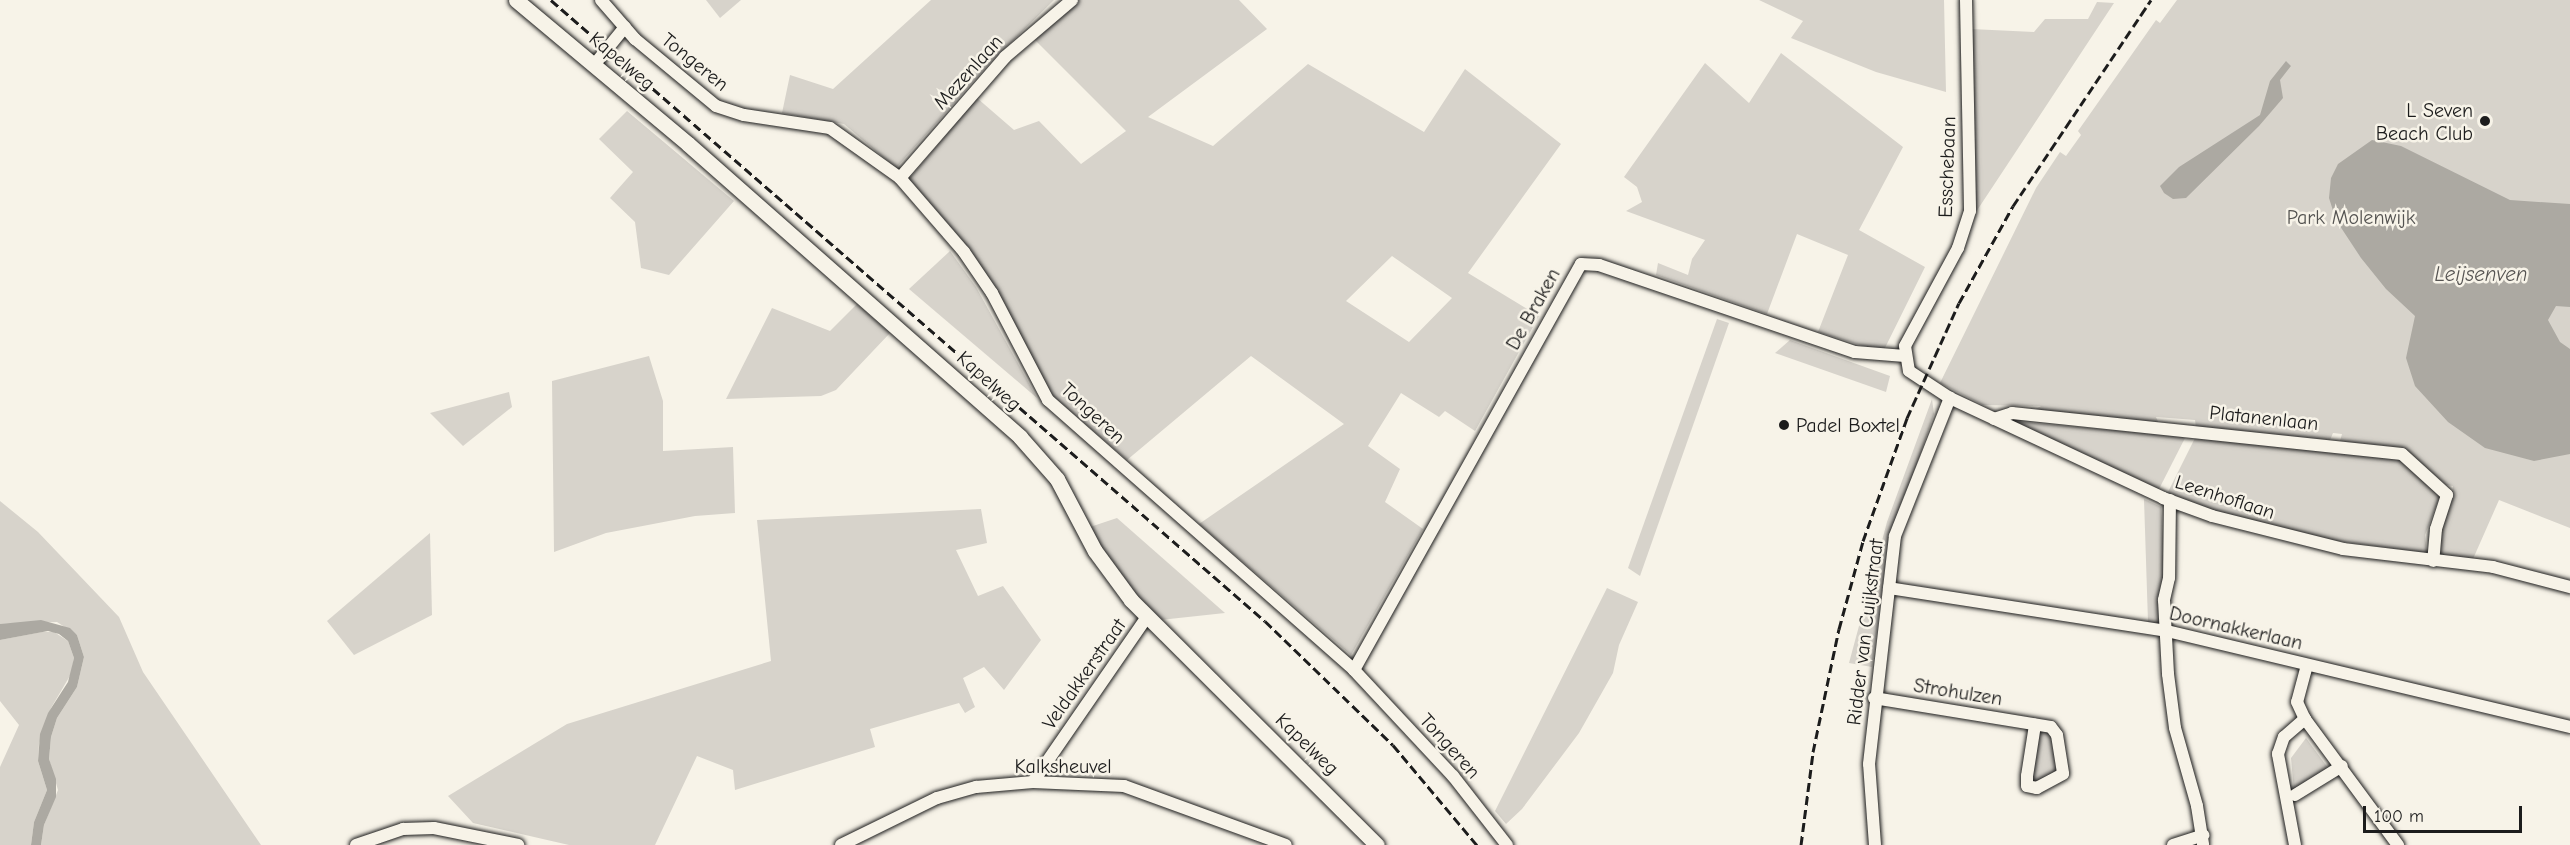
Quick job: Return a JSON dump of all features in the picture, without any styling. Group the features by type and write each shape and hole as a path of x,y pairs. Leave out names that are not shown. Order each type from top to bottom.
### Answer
{"main road":[{"name":"Kapelweg","path":"516,0 975,395 1032,450 1063,487 1106,567 1147,617 1377,845"}],"street":[{"name":"Tongeren","path":"601,0 625,27 689,87 716,106 744,116 830,128 900,178 964,252 992,293 1048,400 1354,670 1453,776 1507,845"},
{"name":"Mezenlaan","path":"900,178 1005,57 1072,0"},
{"name":"Esschebaan","path":"1905,356 1909,336 1958,248 1970,211 1966,0"},
{"path":"594,65 625,27"},
{"name":"De Braken","path":"1354,670 1581,264 1599,265 1855,352 1905,356"},
{"name":"Leenhoflaan","path":"1905,356 1909,372 1950,398 2170,500 2280,536 2433,561 2493,567 2570,586"},
{"name":"Ridder van Cuijkstraat","path":"1875,845 1869,800 1875,699 1895,536 1950,398"},
{"name":"Platanenlaan","path":"1994,419 2012,413 2403,454 2447,495 2436,529 2433,561"},
{"path":"2170,500 2169,578 2164,600 2175,728 2203,840 2173,845"},
{"name":"Doornakkerlaan","path":"1889,588 2167,631 2570,727"},
{"name":"Veldakkerstraat","path":"1033,782 1147,617"},
{"path":"2307,665 2297,702 2305,719 2342,766 2398,845"},
{"name":"Strohulzen","path":"1875,699 2035,725 2055,730 2063,767 2058,777 2037,788 2027,786 2035,725"},
{"path":"2295,845 2278,754 2284,736 2305,719"},
{"path":"2295,795 2342,766"},
{"name":"Kalksheuvel","path":"841,845 937,798 976,787 1033,782 1124,786 1286,845"},
{"path":"356,845 386,833 424,828 518,845"}],"green space":[{"path":"706,0 741,0 720,18"},
{"path":"931,0 1054,0 991,62 896,168 844,124 782,113 790,75 833,89"},
{"path":"1075,0 1239,0 1267,29 1148,117 1213,146 1308,64 1424,132 1465,69 1561,144 1468,273 1539,316 1475,431 1445,411 1439,417 1401,393 1368,446 1400,469 1385,502 1423,529 1351,655 1199,524 1344,424 1251,356 1127,460 1046,390 974,257 909,179 977,98 1014,130 1039,121 1081,164 1126,131 1032,37","holes":["1392,256 1452,298 1409,342 1346,301"]},
{"path":"1759,0 1944,0 1946,92 1876,72 1791,38 1803,21"},
{"name":"Park Molenwijk","path":"2177,0 2570,0 2570,528 2499,500 2473,559 2441,555 2440,530 2450,507 2453,486 2446,485 2402,448 2340,441 2342,434 2333,433 2330,440 2196,427 2195,420 2156,417 2159,424 2034,410 2041,406 1983,405 1940,383 2036,188 2060,152 2066,156 2081,135 2078,131 2156,20 2160,23"},
{"path":"2097,2 2114,3 1972,218 1971,29 2034,32 2045,19 2088,19"},
{"path":"1781,53 1903,147 1859,230 1925,267 1883,352 1818,332 1848,255 1797,234 1767,314 1656,275 1658,263 1688,275 1692,259 1705,240 1626,211 1642,202 1637,187 1624,177 1705,63 1749,103"},
{"path":"627,111 734,201 669,275 641,268 635,222 610,198 633,172 599,139"},
{"path":"950,251 976,287 1037,398 909,289"},
{"path":"857,304 890,333 836,390 821,396 726,399 772,308 830,331"},
{"path":"1717,319 1729,323 1640,576 1628,568"},
{"path":"1790,340 1890,376 1886,392 1775,353"},
{"path":"649,356 663,401 663,451 733,447 735,513 695,516 606,533 554,552 552,381"},
{"path":"509,392 512,407 463,446 430,413"},
{"path":"1932,399 1934,414 1887,552 1872,667 1849,663 1887,522"},
{"path":"2011,421 2179,436 2185,438 2158,491"},
{"path":"2195,438 2400,458 2440,496 2425,535 2427,553 2323,539 2210,510 2167,494"},
{"path":"2144,499 2161,507 2167,597 2161,624 2148,622"},
{"path":"0,501 38,532 119,617 143,672 261,845 41,845 44,825 58,790 49,759 51,737 57,718 77,687 84,657 77,635 57,622 0,624"},
{"path":"981,509 987,543 956,550 978,596 1003,586 1041,640 1004,690 984,667 963,678 975,707 965,713 959,703 870,729 875,747 735,790 733,770 697,756 655,845 569,845 473,823 448,796 567,724 771,661 757,520"},
{"path":"1117,518 1225,613 1160,620 1131,590 1087,528"},
{"path":"430,533 432,615 354,655 327,621"},
{"path":"1607,588 1638,602 1619,645 1613,673 1579,733 1522,809 1506,824 1495,811"},
{"path":"54,632 68,641 74,658 71,674 51,708 39,744 38,761 47,790 34,822 31,845 0,845 0,767 19,725 0,701 0,640"},
{"path":"2043,729 2051,732 2059,771 2036,782 2032,780 2039,732"},
{"path":"2306,738 2331,772 2294,791 2291,758"}],"water":[{"path":"2286,61 2291,66 2280,80 2283,98 2259,126 2186,198 2173,199 2164,193 2160,186 2179,167 2260,115 2270,81"},
{"name":"Leijsenven","path":"2372,140 2401,146 2510,200 2570,204 2570,307 2556,306 2548,320 2560,342 2570,349 2570,454 2534,461 2485,448 2448,422 2415,386 2406,358 2415,316 2386,289 2361,258 2336,220 2329,198 2331,178 2338,164"},
{"path":"41,620 70,628 77,635 84,657 77,687 57,718 51,737 49,759 56,779 56,797 44,825 41,845 31,845 34,822 47,790 38,761 40,734 48,713 68,682 74,658 68,641 59,634 48,631 0,640 0,624"}],"railway":[{"path":"551,0 1265,621 1393,745 1477,845"},
{"path":"1801,845 1813,752 1839,629 1863,541 1907,418 1959,303 2013,206 2151,0"}],"place":[{"name":"L Seven Beach Club","path":"2485,121"},
{"name":"Padel Boxtel","path":"1784,425"}]}
